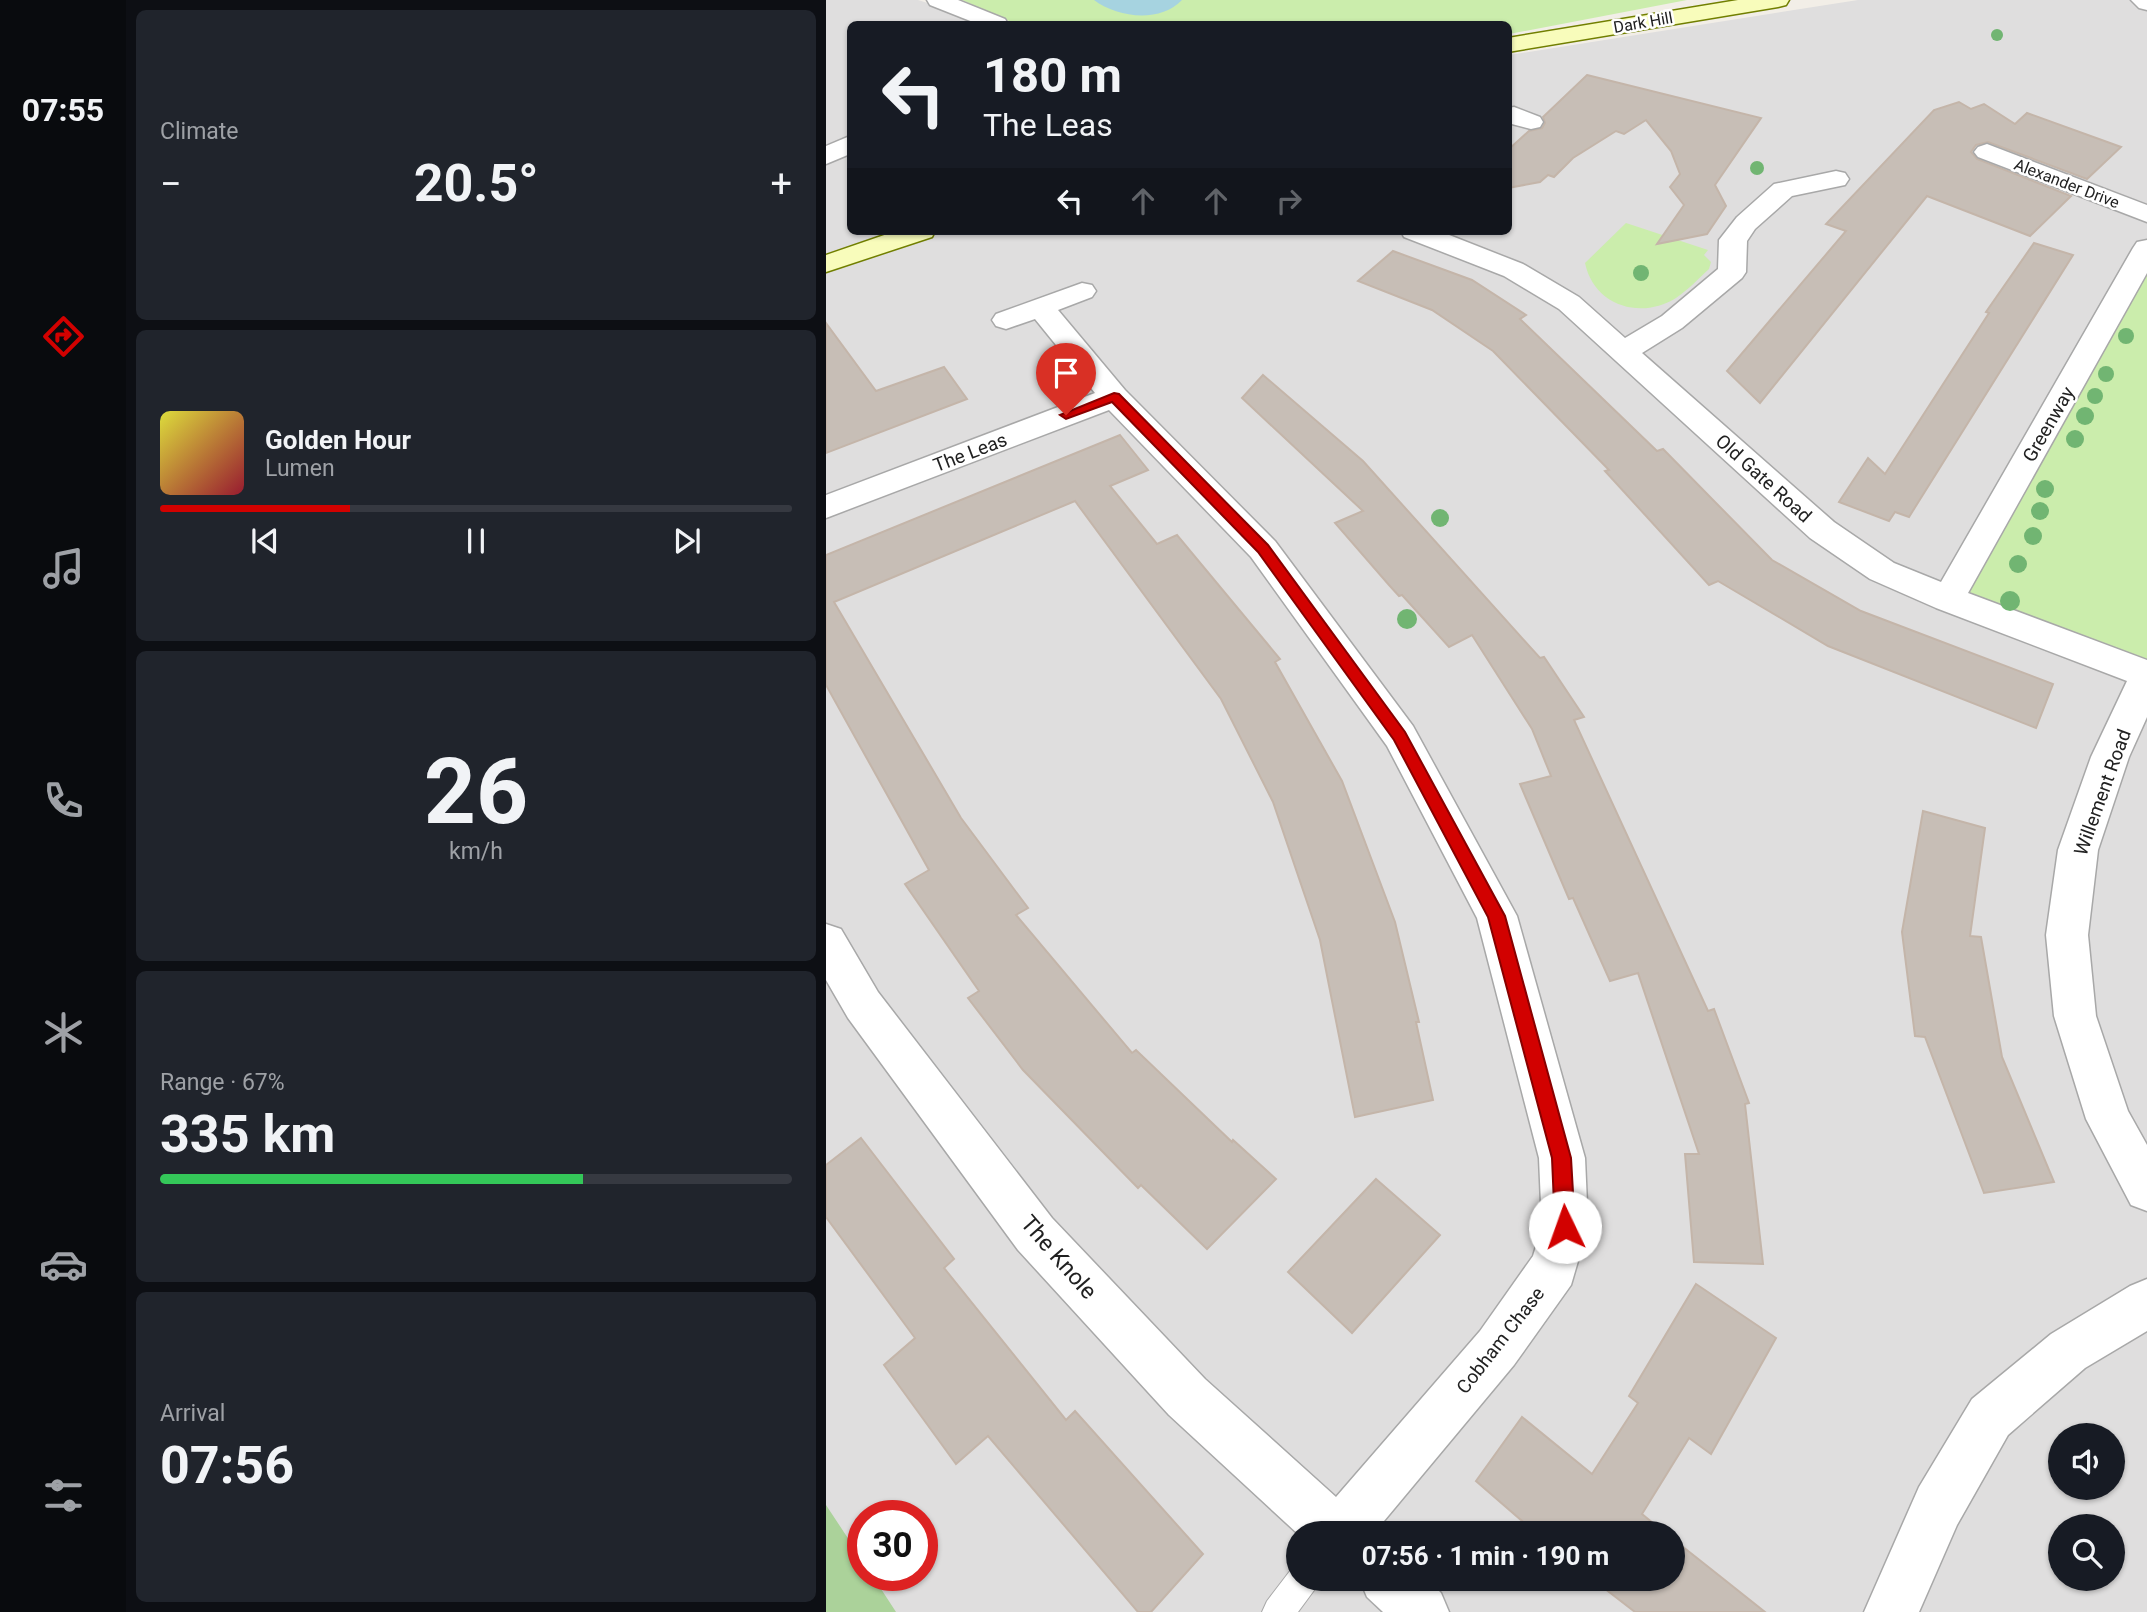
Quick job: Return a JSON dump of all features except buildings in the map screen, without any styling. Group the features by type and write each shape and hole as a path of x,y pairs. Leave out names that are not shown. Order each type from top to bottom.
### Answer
{"street":[{"path":"938,0 990,21"},
{"name":"Dark Hill","path":"1512,45 1778,0"},
{"path":"2142,0 2147,3"},
{"path":"826,156 847,146"},
{"name":"Alexander Drive","path":"1987,152 2147,214"},
{"path":"1622,352 1672,323 1731,272 1733,240 1746,223 1783,190 1836,179"},
{"path":"826,264 910,235"},
{"name":"Old Gate Road","path":"1426,235 1490,257 1544,285 1569,303 1822,530 1882,570 1948,599 2147,675"},
{"name":"Greenway","path":"1948,599 2147,248"},
{"name":"Cobham Chase","path":"1082,292 1024,313 1114,397 1263,548 1400,736 1497,916 1562,1158 1565,1227 1555,1268 1497,1348 1348,1521"},
{"name":"The Leas","path":"826,507 1114,397"},
{"name":"Willement Road","path":"2147,675 2110,757 2078,850 2067,935 2075,1016 2108,1119 2147,1189"},
{"name":"The Knole","path":"826,942 863,1004 1035,1234 1187,1397 1325,1521"},
{"path":"1891,1612 1938,1506 1990,1417 2068,1351 2147,1303"},
{"path":"1400,1591 1422,1612"}],"lane":[{"path":"1278,1612 1294,1591"}],"shaded area":[{"path":"826,0 918,0 959,13 973,21 847,21 847,235 1512,235 1512,55 1858,0 2147,0 2147,1612 826,1612"}],"green space":[{"path":"962,0 1687,0 1512,33 1512,21 1009,21"},
{"path":"1626,223 1708,250 1704,255 1711,262 1709,269 1680,295 1662,305 1634,308 1609,299 1598,290 1590,278 1585,263"},
{"path":"2147,249 2147,674 1948,599"},
{"path":"826,1505 847,1537 847,1591 882,1591 896,1612 826,1612"}],"water":[{"path":"1094,0 1182,0 1162,12 1139,15 1115,11"}],"route":[{"path":"1066,415 1114,397 1263,548 1400,736 1497,916 1562,1158 1565,1227"}]}
